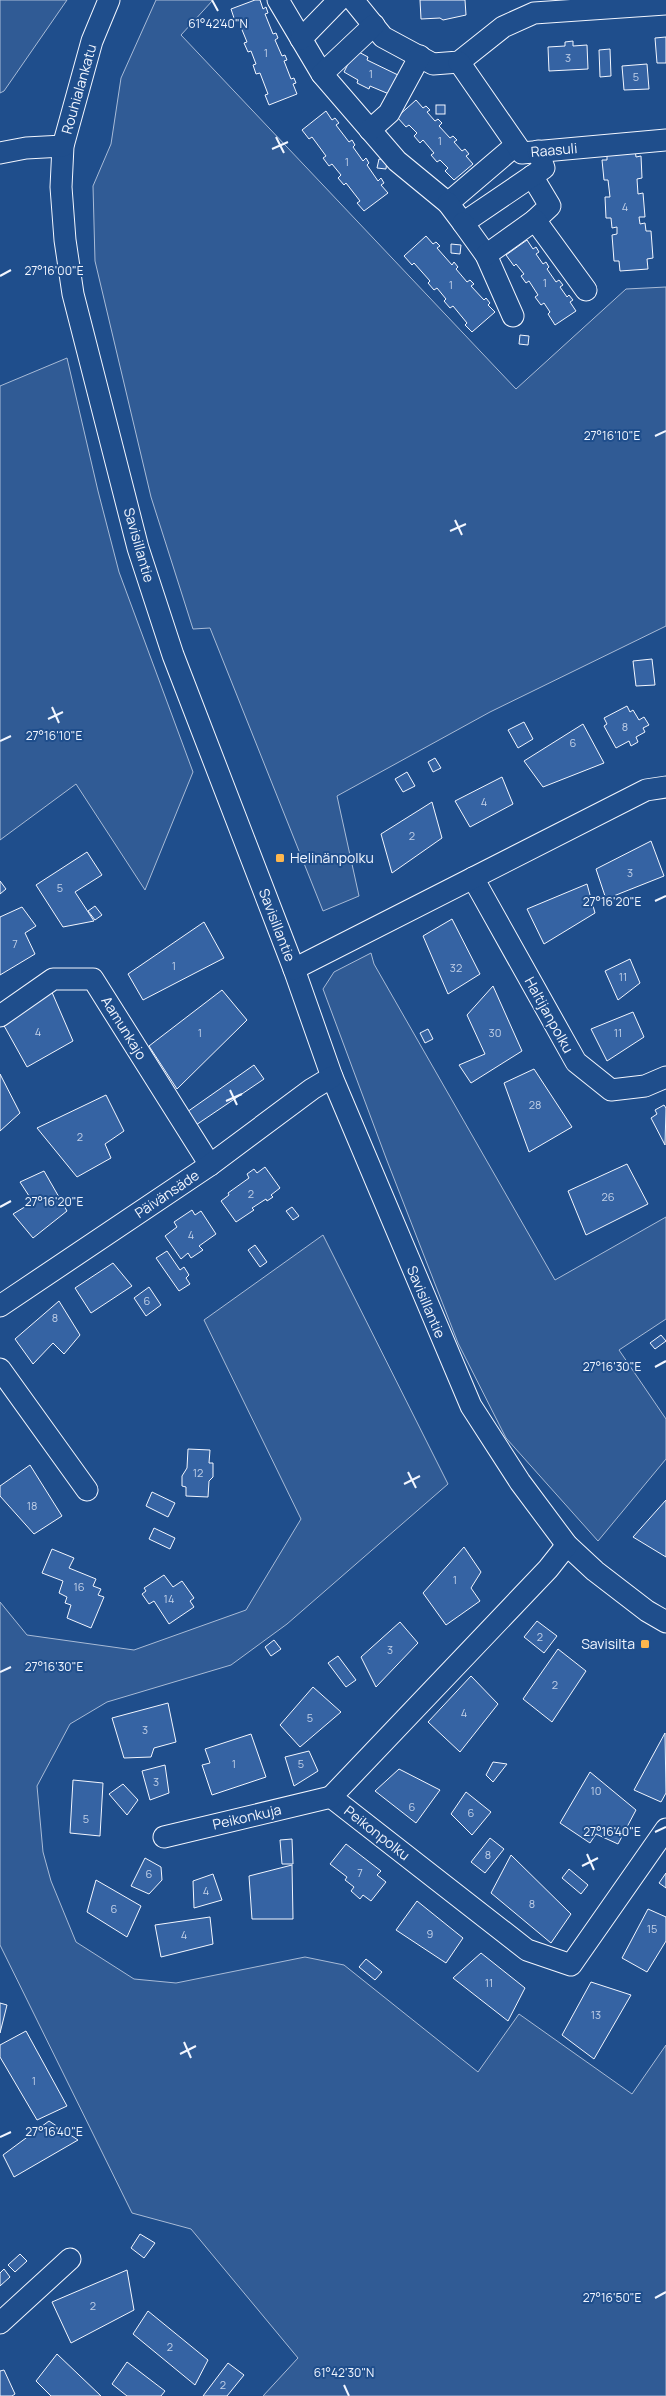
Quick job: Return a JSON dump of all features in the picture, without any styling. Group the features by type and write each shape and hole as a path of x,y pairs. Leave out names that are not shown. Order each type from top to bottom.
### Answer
{"street":[{"name":"Rouhialankatu","path":"0,153 26,148 63,146 92,41 109,0"},
{"path":"278,0 322,74 397,161 448,203 463,223 486,255 513,316"},
{"path":"301,39 339,0"},
{"path":"353,0 383,37 433,64 459,62 503,28 534,13 666,4"},
{"path":"322,74 374,25"},
{"path":"370,130 390,113 420,56"},
{"name":"Raasuli","path":"459,62 522,153 666,140"},
{"path":"448,203 516,145"},
{"name":"Savisillantie","path":"63,146 62,196 64,240 72,294 138,548 173,655 294,969 332,1077 471,1406 520,1482 567,1545 595,1571 647,1611 666,1622"},
{"path":"463,223 544,168 538,152"},
{"path":"486,255 535,220 550,206 532,176"},
{"path":"535,220 586,290"},
{"path":"294,969 646,790 666,787"},
{"name":"Haltijanpolku","path":"473,878 576,1062 611,1090 645,1086 666,1077"},
{"name":"Aamunkajo","path":"0,1016 53,979 93,979 210,1165"},
{"name":"Päivänsäde","path":"0,1306 210,1165 312,1089 332,1077"},
{"path":"0,1369 87,1490"},
{"name":"Peikonpolku","path":"567,1545 548,1569 331,1797 527,1950 571,1966 666,1829"},
{"name":"Peikonkuja","path":"164,1837 331,1797"},
{"path":"0,2323 70,2259"}],"shaded area":[{"path":"0,0 67,0 4,91 0,93"},
{"path":"156,0 213,0 181,35 516,389 626,289 666,287 666,626 490,712 337,796 359,896 323,911 210,628 193,629 151,497 95,261 93,186 111,144 121,78"},
{"path":"67,358 119,572 193,772 145,890 76,784 0,840 0,386"},
{"path":"371,953 374,964 555,1280 666,1217 666,1319 619,1350 666,1419 666,1459 598,1541 506,1438 458,1343 386,1158 323,989 334,972"},
{"path":"323,1235 448,1484 287,1624 231,1665 107,1702 70,1724 37,1786 43,1852 51,1881 76,1942 134,1979 176,1983 305,1957 344,1965 478,2072 519,2014 632,2094 666,2045 666,2396 263,2396 298,2358 191,2229 132,2213 0,1945 0,1602 27,1635 134,1650 246,1610 301,1519 204,1320"}],"building":[{"path":"260,0 263,9 266,7 268,13 265,14 273,34 276,33 278,38 275,40 282,56 285,55 287,60 284,61 291,79 294,78 296,83 293,84 297,94 269,105 265,95 268,94 260,73 256,74 253,65 256,64 251,51 248,52 244,43 247,42 238,20 235,21 231,9"},
{"path":"420,0 465,0 466,15 443,20 440,18 421,19"},
{"path":"666,37 666,63 657,63 655,38"},
{"path":"573,41 573,46 587,45 588,69 549,71 548,47 565,46 565,42"},
{"path":"610,49 611,76 600,77 599,50"},
{"path":"355,50 368,57 367,60 398,75 389,94 370,86 369,89 357,83 358,80 344,72"},
{"path":"647,64 649,89 624,90 622,66"},
{"path":"416,100 423,108 426,106 430,110 427,112 435,121 438,119 442,123 439,126 450,138 453,136 457,140 454,142 462,151 465,149 469,154 466,156 473,164 454,180 445,171 448,168 440,160 437,162 431,155 434,153 423,140 420,143 414,136 417,133 409,125 406,127 397,117"},
{"path":"436,105 445,105 445,114 436,114"},
{"path":"326,111 332,120 335,118 339,123 336,125 349,142 352,140 355,145 353,147 363,161 366,158 369,163 367,165 378,181 381,178 384,183 381,185 388,193 364,211 357,203 360,201 346,183 344,185 338,178 341,175 332,164 329,166 323,158 326,156 312,137 309,139 302,130"},
{"path":"635,149 636,157 641,156 642,178 637,179 638,194 643,193 645,217 639,217 640,224 645,223 646,231 651,231 653,258 647,259 648,269 620,271 619,261 614,261 612,235 617,234 617,227 612,228 611,218 606,218 605,197 610,197 608,180 604,180 602,160 607,160 607,151"},
{"path":"379,159 387,160 386,169 377,168"},
{"path":"426,236 433,244 436,242 440,246 437,248 452,265 454,262 458,267 456,269 467,282 470,280 474,284 471,286 484,300 486,298 490,303 488,305 495,312 472,332 465,325 467,323 453,306 450,308 444,301 446,299 437,288 434,290 428,283 430,281 414,263 412,265 404,256"},
{"path":"527,240 533,249 536,247 539,252 536,254 543,264 546,262 549,267 547,269 556,282 559,280 563,285 560,287 567,297 569,295 573,300 570,302 576,311 555,325 544,303 541,305 535,297 538,295 529,281 526,283 521,276 524,274 516,264 514,266 506,255"},
{"path":"451,244 461,245 460,254 451,253"},
{"path":"520,335 529,336 528,345 519,344"},
{"path":"652,659 655,685 636,686 633,661"},
{"path":"627,706 630,712 633,710 639,720 644,717 649,725 643,728 645,732 636,737 638,742 631,746 629,741 616,748 604,726 607,724 604,718"},
{"path":"524,722 533,739 518,748 508,730"},
{"path":"583,724 604,763 543,787 524,761"},
{"path":"435,758 441,768 433,772 428,762"},
{"path":"407,772 415,786 403,792 395,779"},
{"path":"502,777 513,804 470,827 455,801"},
{"path":"432,802 442,838 392,873 381,834"},
{"path":"651,841 664,876 606,899 596,869"},
{"path":"87,852 102,875 75,892 94,921 63,927 36,885"},
{"path":"0,881 6,889 0,894"},
{"path":"587,884 595,913 544,944 527,909"},
{"path":"95,906 102,915 95,920 88,911"},
{"path":"22,907 36,926 25,933 35,954 0,975 0,917"},
{"path":"452,919 480,974 448,994 423,936"},
{"path":"204,922 224,958 143,1000 128,974"},
{"path":"630,959 640,983 618,1000 605,971"},
{"path":"493,986 522,1051 471,1083 459,1065 485,1054 467,1015"},
{"path":"51,990 73,1041 27,1067 2,1022"},
{"path":"222,990 247,1020 177,1089 149,1046"},
{"path":"633,1012 644,1037 607,1061 591,1029"},
{"path":"428,1029 433,1039 425,1043 420,1033"},
{"path":"254,1065 264,1079 196,1125 187,1112"},
{"path":"534,1069 572,1127 529,1152 504,1083"},
{"path":"0,1074 20,1113 0,1131"},
{"path":"106,1095 124,1131 105,1144 111,1158 77,1177 37,1128"},
{"path":"664,1105 666,1108 665,1145 651,1118 657,1114 655,1110"},
{"path":"627,1164 648,1204 586,1235 568,1191"},
{"path":"265,1167 280,1188 271,1195 273,1197 252,1208 254,1210 236,1222 221,1201 229,1195 228,1193 249,1178 247,1174 254,1169 257,1173"},
{"path":"44,1171 67,1211 33,1238 13,1214 33,1202 20,1182"},
{"path":"292,1207 299,1216 293,1220 286,1211"},
{"path":"192,1210 195,1215 201,1211 216,1234 199,1246 203,1250 191,1258 188,1253 181,1259 165,1236 177,1227 174,1222"},
{"path":"255,1245 267,1262 260,1267 248,1250"},
{"path":"167,1251 180,1270 184,1267 189,1275 186,1278 190,1284 179,1291 156,1258"},
{"path":"113,1263 132,1286 91,1313 75,1288"},
{"path":"149,1287 161,1305 146,1316 134,1298"},
{"path":"59,1301 80,1335 64,1354 53,1343 33,1364 15,1339"},
{"path":"661,1335 666,1341 655,1349 650,1343"},
{"path":"188,1449 210,1450 209,1463 213,1463 213,1477 209,1481 208,1497 186,1496 186,1487 182,1486 182,1476 187,1468"},
{"path":"30,1465 62,1516 34,1534 0,1496 0,1486"},
{"path":"152,1492 175,1503 168,1517 146,1506"},
{"path":"666,1500 666,1557 633,1537"},
{"path":"154,1528 175,1538 170,1549 149,1539"},
{"path":"464,1547 481,1572 471,1588 480,1601 446,1625 423,1593"},
{"path":"52,1549 74,1558 69,1568 96,1579 93,1586 101,1589 98,1595 104,1597 91,1628 67,1618 71,1605 65,1603 67,1597 59,1593 63,1581 42,1573"},
{"path":"164,1575 173,1587 182,1581 194,1598 190,1601 194,1607 169,1624 154,1601 149,1604 142,1594 146,1591 144,1588"},
{"path":"537,1621 557,1636 544,1653 524,1637"},
{"path":"400,1622 418,1643 376,1687 361,1657"},
{"path":"274,1640 281,1649 271,1656 265,1647"},
{"path":"558,1649 586,1671 552,1722 523,1699"},
{"path":"338,1656 356,1680 346,1687 328,1663"},
{"path":"471,1676 498,1704 460,1752 428,1722"},
{"path":"313,1687 341,1712 300,1747 280,1725"},
{"path":"168,1703 176,1742 154,1748 151,1757 124,1758 112,1718"},
{"path":"665,1733 666,1793 661,1802 634,1790"},
{"path":"251,1734 266,1777 212,1795 202,1765 210,1763 205,1749"},
{"path":"309,1751 318,1771 294,1786 285,1757"},
{"path":"493,1762 507,1764 493,1782 486,1775"},
{"path":"165,1765 169,1793 150,1800 142,1771"},
{"path":"399,1769 440,1790 416,1823 375,1791"},
{"path":"590,1772 636,1810 618,1844 596,1834 590,1843 560,1823"},
{"path":"73,1780 103,1783 100,1836 70,1833"},
{"path":"123,1784 138,1800 127,1815 109,1794"},
{"path":"466,1792 491,1812 472,1835 451,1814"},
{"path":"490,1838 504,1849 485,1873 471,1862"},
{"path":"292,1839 293,1864 282,1864 280,1840"},
{"path":"346,1844 381,1871 377,1875 386,1882 371,1901 363,1895 360,1899 351,1891 354,1887 345,1880 347,1877 330,1864"},
{"path":"511,1855 571,1914 551,1943 491,1893"},
{"path":"145,1858 161,1867 162,1880 149,1894 131,1886"},
{"path":"292,1865 293,1919 252,1919 249,1876"},
{"path":"569,1869 588,1885 581,1894 562,1878"},
{"path":"666,1873 666,1888 659,1883"},
{"path":"213,1874 222,1900 194,1908 193,1881"},
{"path":"96,1880 141,1906 127,1937 87,1912"},
{"path":"417,1901 463,1938 446,1963 396,1930"},
{"path":"648,1909 666,1917 666,1941 647,1972 622,1958"},
{"path":"210,1917 213,1944 161,1957 155,1925"},
{"path":"481,1953 525,1988 508,2021 453,1978"},
{"path":"366,1959 382,1972 375,1980 359,1967"},
{"path":"591,1982 631,1995 594,2059 562,2035"},
{"path":"0,2003 7,2005 0,2033"},
{"path":"26,2031 67,2106 37,2120 0,2057 0,2045"},
{"path":"49,2121 78,2140 14,2177 3,2155"},
{"path":"140,2234 155,2243 144,2258 131,2248"},
{"path":"20,2254 27,2261 15,2272 8,2265"},
{"path":"4,2269 10,2277 0,2286 0,2273"},
{"path":"127,2270 134,2310 71,2343 52,2302"},
{"path":"148,2311 208,2360 195,2385 133,2334"},
{"path":"57,2354 101,2396 51,2396 36,2381"},
{"path":"127,2362 165,2391 161,2396 127,2396 112,2384"},
{"path":"228,2363 244,2375 227,2396 203,2396"},
{"path":"4,2370 15,2394 12,2396 0,2396 0,2371"}],"place":[{"name":"Helinänpolku","path":"280,858"},
{"name":"Savisilta","path":"645,1644"}]}
